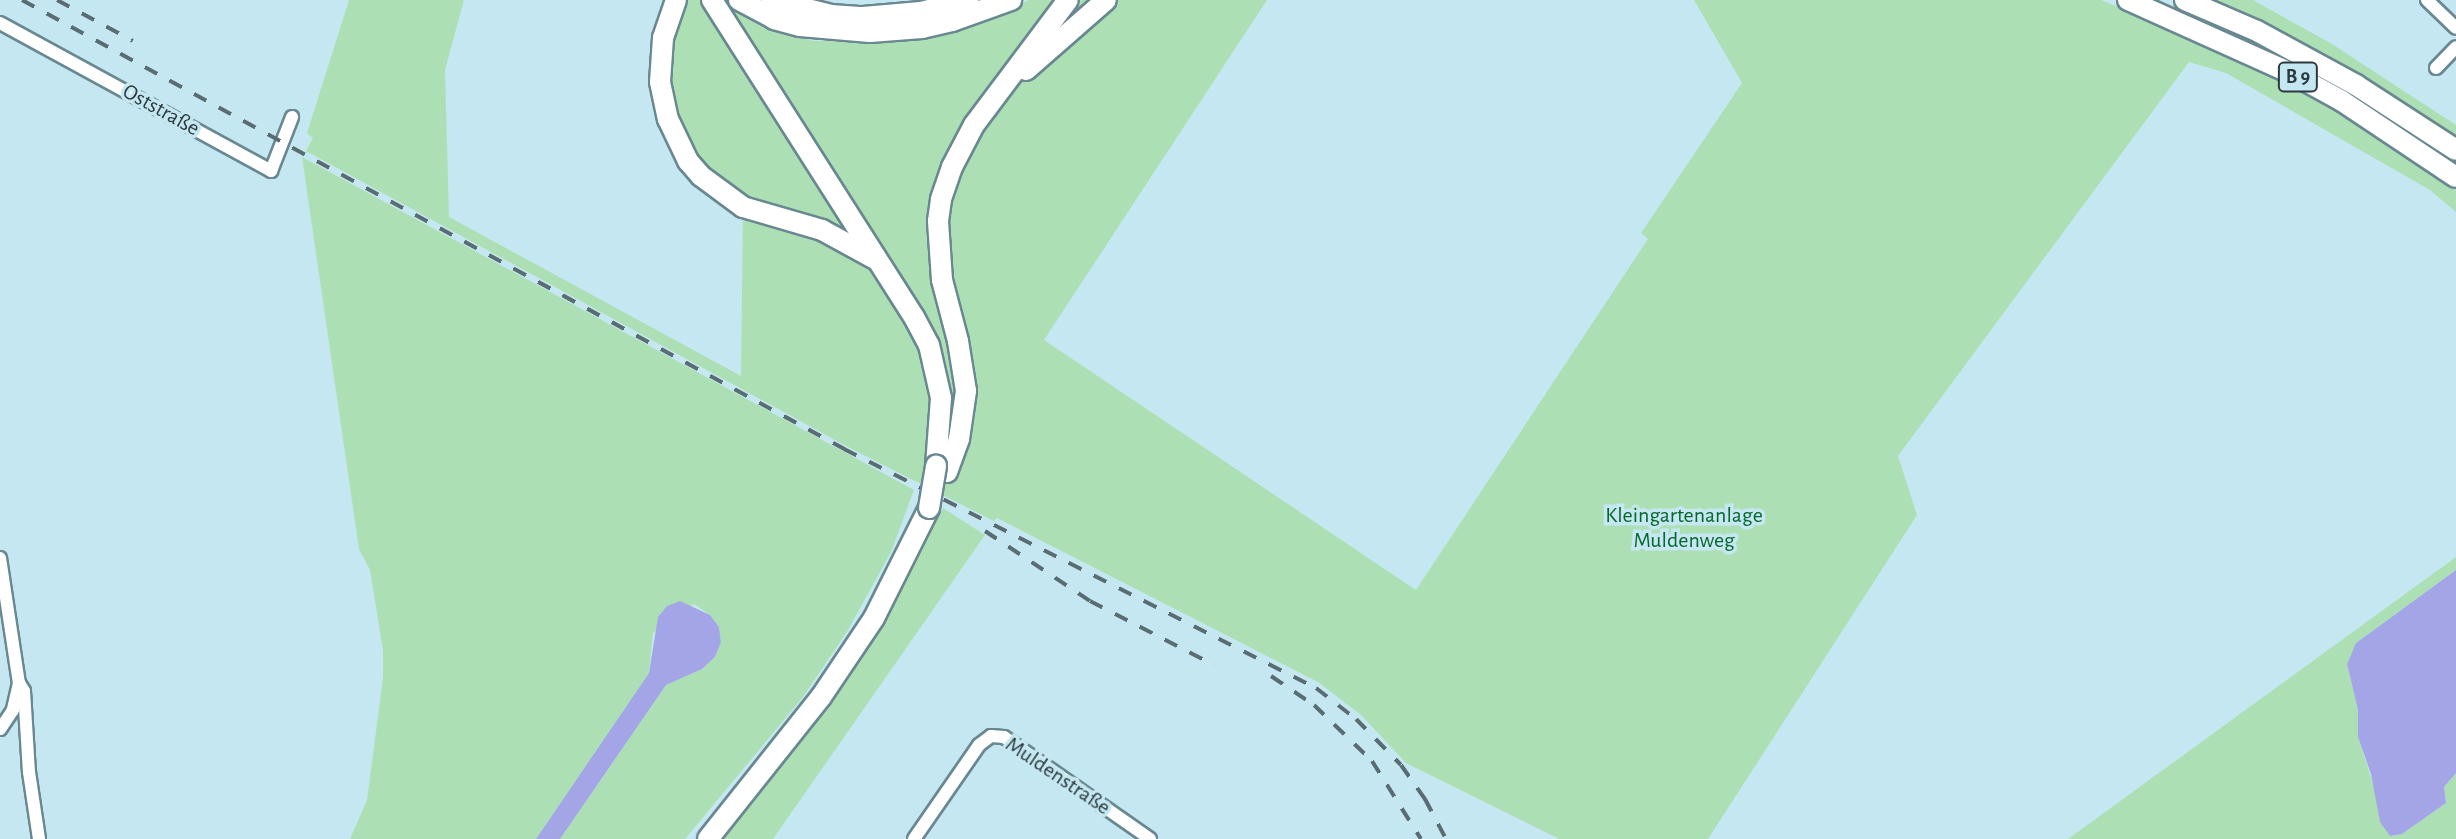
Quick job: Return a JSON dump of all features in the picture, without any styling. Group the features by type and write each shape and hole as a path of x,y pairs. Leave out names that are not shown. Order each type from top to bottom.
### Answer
{"highway":[{"path":"676,0 663,38 660,82 673,134 688,161 701,176 743,207 822,230 881,264"},
{"path":"712,0 914,317 937,371 941,469"},
{"path":"739,0 774,19 800,26 870,32 952,21 1011,0"},
{"path":"771,0 817,13 863,17 921,12 969,0"},
{"path":"711,837 806,718 874,618 929,508 941,469 959,439 966,391 958,341 942,280 938,221 952,167 983,112 1068,0"},
{"path":"983,112 1047,49 1106,0"},
{"name":"B 9","path":"2128,0 2293,74 2342,101 2456,177"},
{"name":"B 9","path":"2185,0 2257,31 2356,85 2456,150"}],"street":[{"path":"2427,0 2456,28"},
{"name":"Oststraße","path":"0,23 271,171 292,117"},
{"path":"2436,68 2456,47"},
{"path":"0,558 19,683 13,710 0,729"},
{"path":"19,683 24,691 29,772 39,839"},
{"name":"Muldenstraße","path":"914,839 979,745 991,736 1004,737 1150,839"}],"green space":[{"name":"Kleingartenanlage Muldenweg","path":"349,0 464,0 445,70 449,217 741,376 743,207 722,194 668,119 668,0 724,0 753,20 813,41 884,40 962,29 1029,0 1267,0 1044,340 1416,590 1648,239 1641,233 1742,83 1694,0 2101,0 2224,49 2329,106 2456,191 2456,212 2430,190 2226,73 2189,62 1898,456 1917,515 1708,839 1559,839 1406,763 1361,715 1318,682 997,518 994,521 846,446 306,151 313,138 307,133"},
{"path":"2216,0 2253,0 2332,44 2456,125 2456,141 2351,71"},
{"path":"302,157 914,490 891,552 848,630 803,697 685,839 560,839 666,685 702,669 715,657 721,642 719,627 710,615 694,604 653,633 649,673 536,839 350,839 367,800 383,678 383,650 370,570 359,549"},
{"path":"943,508 985,535 773,839 722,839 764,789 858,658"},
{"path":"2456,557 2456,570 2356,643 2347,664 2358,710 2358,737 2390,836 2402,834 2446,803 2444,787 2456,773 2456,839 2068,839"}],"water":[{"path":"2456,570 2456,773 2444,787 2446,803 2402,834 2390,836 2380,822 2371,774 2358,737 2358,710 2347,664 2356,643"},
{"path":"680,601 710,615 719,627 721,642 715,657 702,669 666,685 560,839 536,839 649,673 658,617 667,606"}],"railway":[{"path":"22,0 844,449 1316,688 1356,719 1401,765 1425,799 1446,839"},
{"path":"57,0 133,41"},
{"path":"985,531 1090,601 1214,665"},
{"path":"1271,676 1314,705 1372,761 1421,839"}]}
